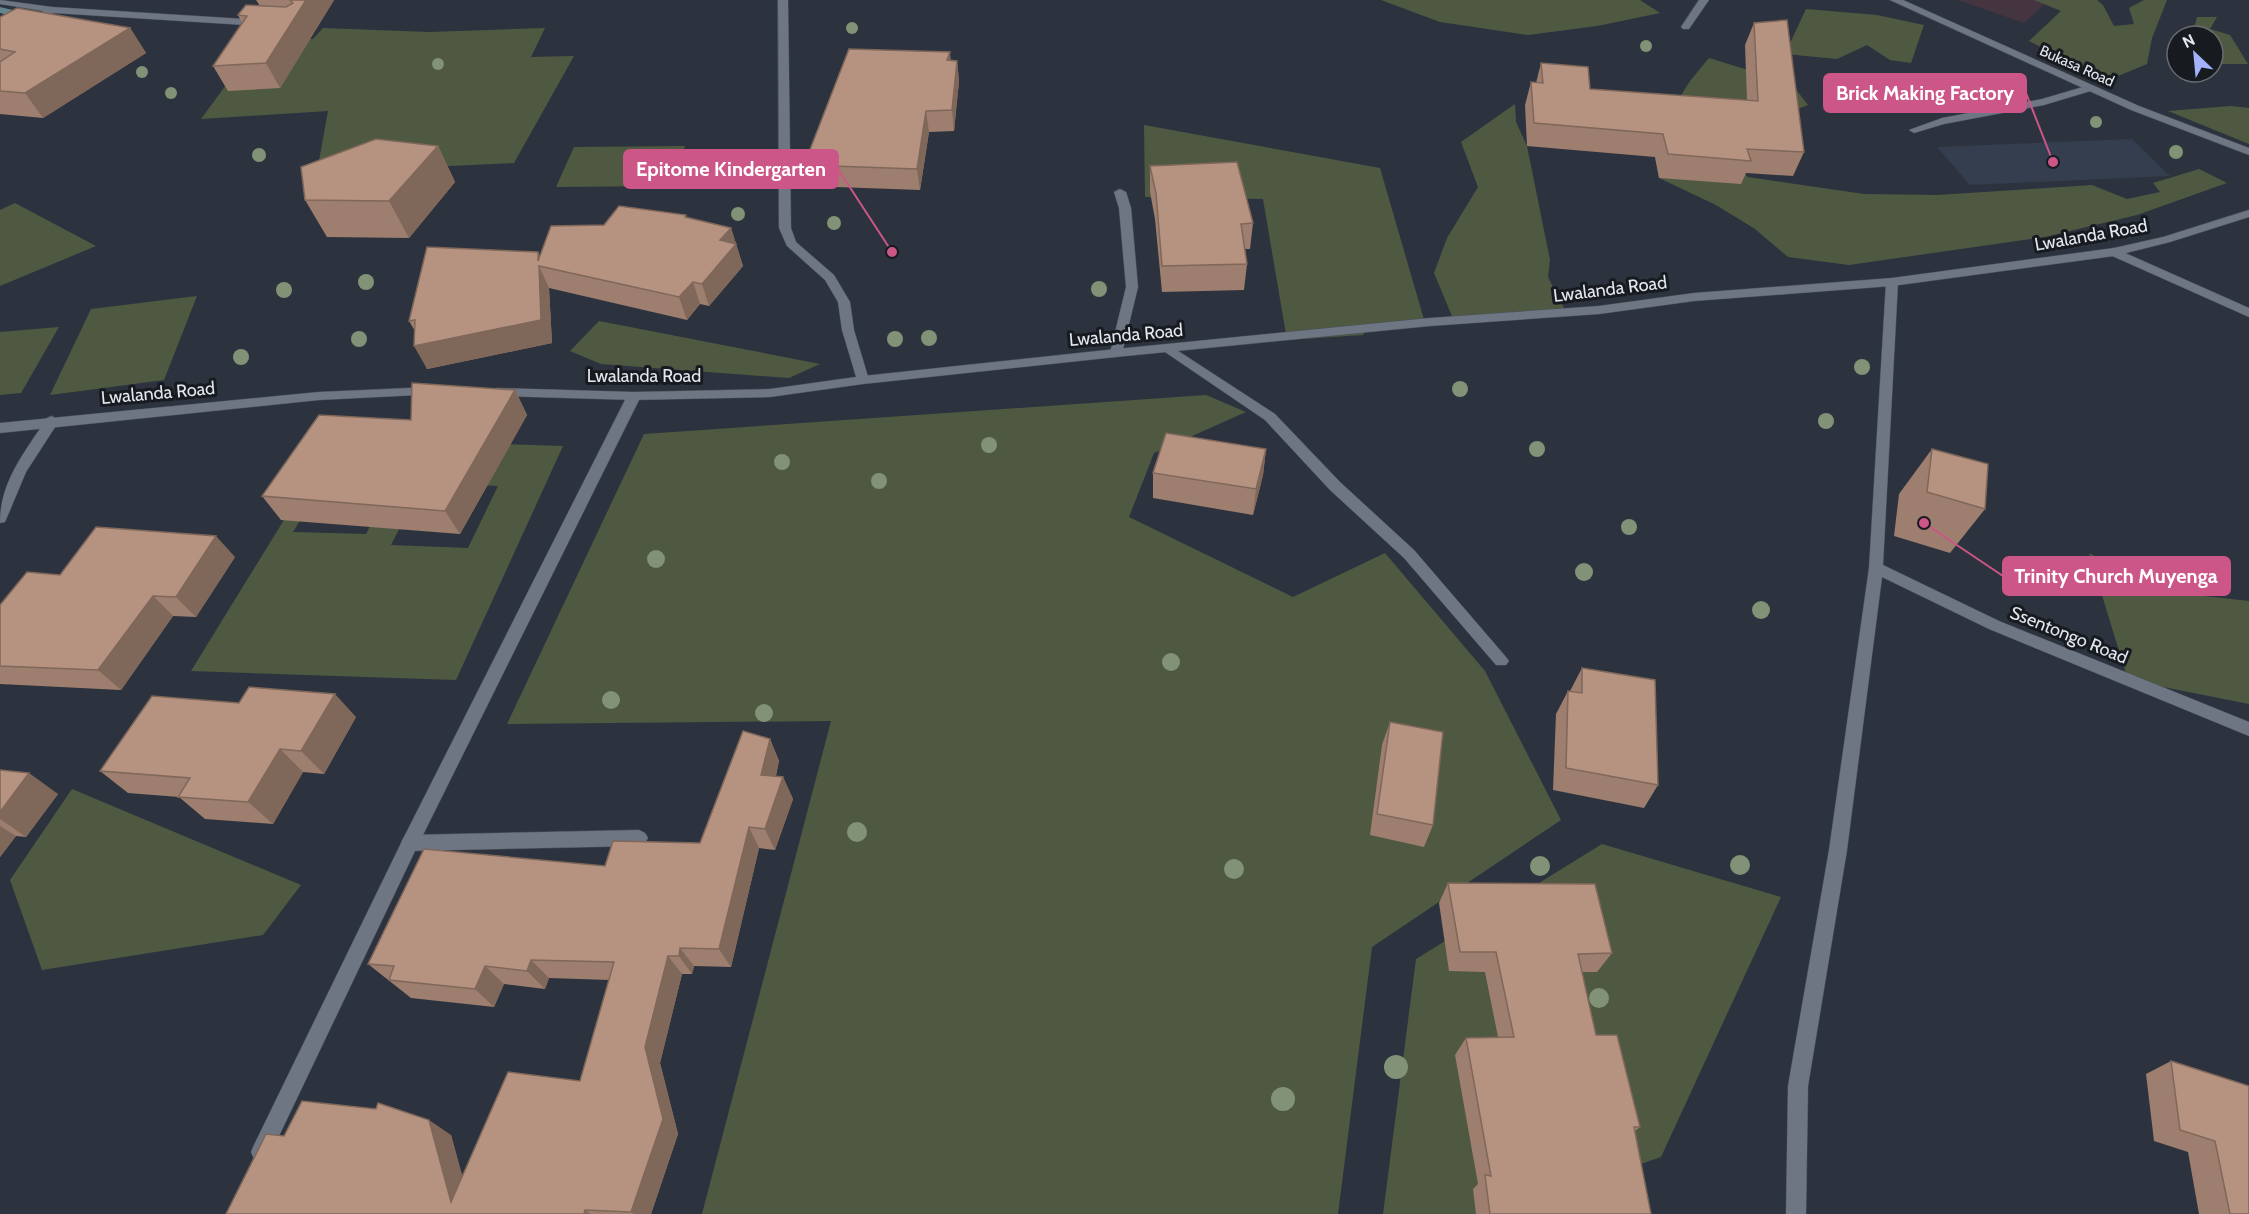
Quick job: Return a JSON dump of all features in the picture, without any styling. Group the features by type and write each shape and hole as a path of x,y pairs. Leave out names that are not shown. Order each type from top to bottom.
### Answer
{"street":[{"path":"783,0 785,228 791,244 830,278 844,302 848,330 863,380"},
{"path":"1686,27 1704,0"},
{"name":"Bukasa Road","path":"1895,0 2090,88 2249,152"},
{"path":"0,1 52,10 277,25"},
{"path":"35,20 52,10"},
{"path":"1914,130 1942,121 2044,102 2090,88"},
{"path":"1116,353 1132,287 1125,208 1120,192"},
{"name":"Lwalanda Road","path":"483,392 634,396 770,393 863,380 1116,353 1430,322 1599,310 1694,297 1892,282 2114,252 2166,240 2249,213"},
{"path":"2114,252 2249,313"},
{"path":"1796,1214 1798,1086 1810,1029 1838,850 1876,568 1892,282"},
{"path":"1169,349 1270,417 1335,486 1409,554 1501,661"},
{"name":"Lwalanda Road","path":"0,428 319,396 449,391"},
{"path":"252,1172 410,843 634,396"},
{"path":"0,518 20,471 52,421"},
{"name":"Ssentongo Road","path":"1876,568 1994,625 2249,729"},
{"path":"410,843 639,838"}],"shaded area":[{"path":"1958,0 2049,0 2024,23"},
{"path":"2132,139 2170,176 1970,185 1937,147"}],"green space":[{"path":"1381,0 1640,0 1660,13 1597,26 1528,35 1440,22"},
{"path":"2034,0 2097,0 2103,5 2114,26 2134,24 2129,8 2144,0 2167,0 2152,38 2147,64 2106,81 2029,41 2061,11"},
{"path":"1806,9 1877,15 1924,25 1911,63 1890,60 1867,45 1837,59 1785,54"},
{"path":"2197,17 2217,17 2213,24 2195,24"},
{"path":"323,28 429,32 545,28 531,57 574,56 514,163 317,172 328,111 201,119 259,40 313,39"},
{"path":"2225,34 2230,35 2248,64 2225,64"},
{"path":"1709,58 1791,83 1808,105 1732,135 1733,163 1748,177 1864,194 1938,195 2092,185 2127,199 2160,192 2153,183 2199,169 2227,183 2137,215 2045,237 1849,265 1788,257 1755,229 1716,205 1659,178 1652,142 1690,81"},
{"path":"1515,104 1516,122 1527,146 1550,260 1548,277 1566,312 1454,321 1434,273 1447,238 1478,187 1461,142"},
{"path":"2231,106 2249,108 2249,144 2168,111"},
{"path":"1144,125 1380,168 1425,323 1367,329 1363,335 1287,340 1263,199 1145,197"},
{"path":"685,146 669,186 556,187 574,147"},
{"path":"15,203 96,246 0,286 0,210"},
{"path":"197,296 164,380 50,395 91,309"},
{"path":"599,321 820,364 789,378 601,364 570,351"},
{"path":"59,327 21,393 0,395 0,332"},
{"path":"1206,395 1246,412 1154,453 1129,517 1293,597 1385,553 1485,671 1561,820 1372,947 1338,1214 702,1214 831,721 507,724 644,434"},
{"path":"442,442 563,446 456,680 191,671 295,502 311,502 293,532 366,534 370,526 400,527 391,545 468,548 498,486 450,484"},
{"path":"2089,553 2160,591 2249,601 2249,704 2128,680"},
{"path":"72,789 301,885 263,935 42,970 10,880"},
{"path":"1602,844 1781,897 1661,1157 1494,1214 1383,1214 1416,959"}],"building":[{"path":"290,0 306,0 266,63 213,66 247,16 238,15 246,5 286,7 293,3"},
{"path":"17,8 130,28 25,93 0,91 0,62 15,52 0,49 0,17"},
{"path":"1787,20 1804,152 1747,149 1751,161 1668,154 1663,134 1534,123 1531,82 1543,83 1541,63 1588,67 1590,89 1758,101 1754,23"},
{"path":"849,49 950,52 947,60 957,61 952,110 926,111 917,169 804,165"},
{"path":"376,139 438,146 389,201 305,200 301,167"},
{"path":"1237,162 1253,223 1241,224 1247,264 1162,266 1156,193 1150,166"},
{"path":"619,206 686,215 685,217 731,228 720,240 736,244 702,284 693,282 679,297 539,266 541,320 414,346 415,320 409,321 427,247 538,252 538,261 551,226 604,225"},
{"path":"412,383 515,390 445,511 262,496 319,415 411,420"},
{"path":"1166,433 1266,449 1256,489 1153,473"},
{"path":"1932,449 1988,464 1985,509 1927,492"},
{"path":"96,527 216,536 176,597 153,596 98,670 0,666 0,605 27,572 60,575"},
{"path":"1582,668 1655,680 1658,785 1566,768 1568,691 1582,693"},
{"path":"249,687 335,694 301,751 280,749 248,802 178,797 190,778 100,771 152,696 239,703"},
{"path":"1390,722 1443,732 1433,825 1377,814"},
{"path":"743,731 770,739 761,775 783,777 765,829 749,827 719,949 680,948 679,956 668,956 645,1047 663,1119 631,1212 585,1210 584,1214 226,1214 266,1134 284,1136 302,1101 376,1109 378,1103 429,1120 451,1202 508,1072 580,1081 614,962 531,960 527,971 485,966 475,989 389,980 394,966 368,964 424,849 605,866 613,841 700,843"},
{"path":"0,770 29,773 0,812"},
{"path":"1448,883 1595,884 1612,953 1578,954 1596,1035 1617,1035 1640,1127 1634,1127 1651,1214 1490,1214 1485,1175 1491,1176 1466,1038 1514,1037 1496,952 1460,952"},
{"path":"2171,1061 2249,1086 2249,1214 2230,1214 2215,1141 2180,1130"}],"waterway":[{"path":"0,10 34,18 0,35"}],"place":[{"name":"Brick Making Factory","path":"2053,162"},
{"name":"Epitome Kindergarten","path":"892,252"},
{"name":"Trinity Church Muyenga","path":"1924,523"}]}
